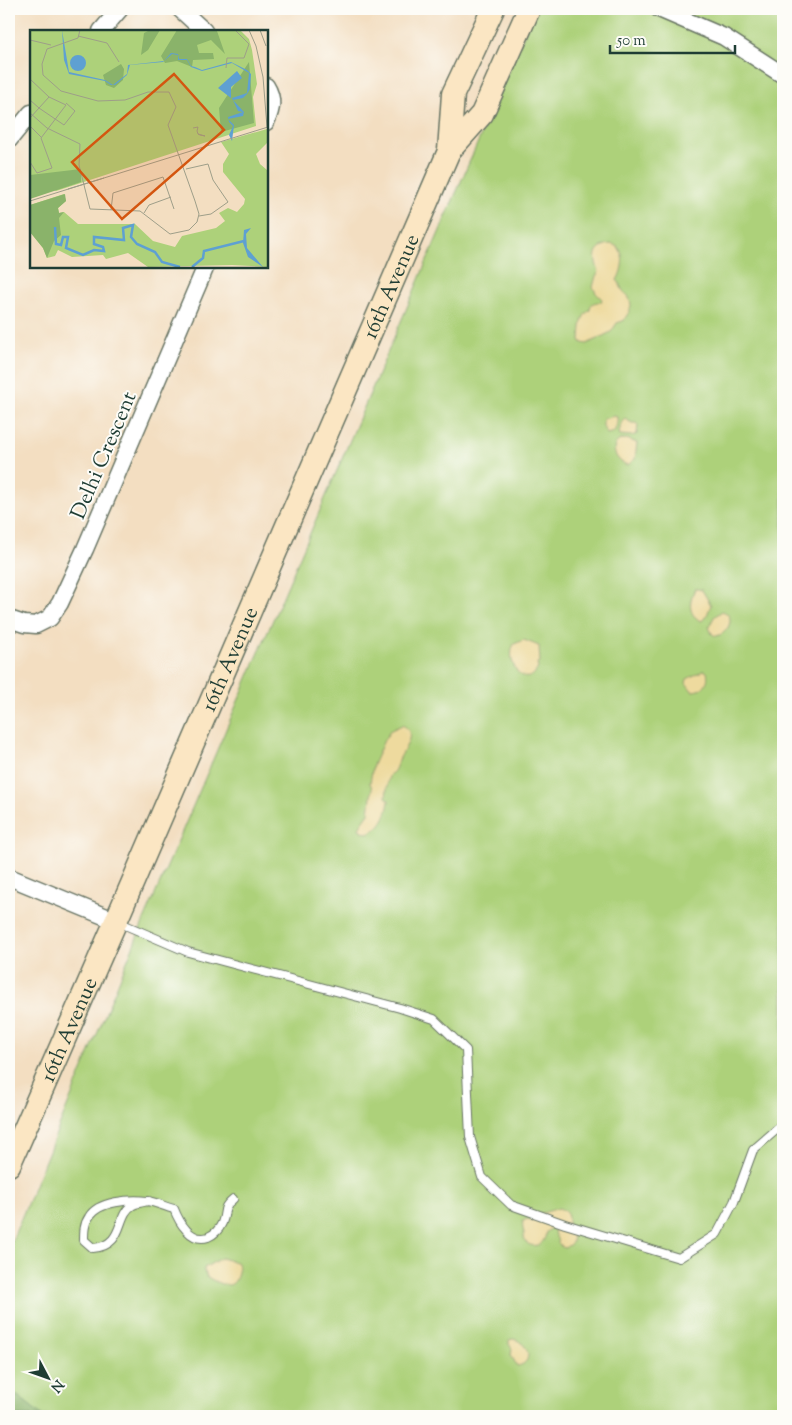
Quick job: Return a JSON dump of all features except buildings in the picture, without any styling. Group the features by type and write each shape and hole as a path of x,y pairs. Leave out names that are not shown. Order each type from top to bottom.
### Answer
{"main road":[{"name":"16th Avenue","path":"449,151 453,94 493,9"},
{"name":"16th Avenue","path":"9,1165 449,151 482,114 529,9"}],"street":[{"path":"102,30 120,9"},
{"path":"180,9 203,30"},
{"path":"659,9 724,38 783,75"},
{"path":"268,89 272,96 268,118"},
{"path":"9,140 30,114"},
{"name":"Delhi Crescent","path":"9,619 36,626 50,618 60,603 86,549 205,268"},
{"path":"9,877 116,921"}],"lane":[{"path":"116,921 188,952 400,1008 434,1019 466,1050 470,1137 482,1177 511,1205 565,1224 679,1258 716,1234 734,1202 753,1150 783,1124"},
{"path":"149,1201 132,1205 112,1241 103,1247 93,1248 84,1240 85,1226 89,1215 99,1207 125,1200 149,1201 174,1209 183,1226 190,1234 204,1238 215,1234 222,1223 226,1205 233,1199"}],"green space":[{"path":"535,9 783,9 783,1416 9,1416 9,1248 142,925"},
{"path":"9,1389 43,1416 9,1416"}],"sand":[{"path":"610,244 620,249 622,254 621,271 617,280 628,296 631,307 623,321 617,323 611,332 587,344 582,343 580,340 584,316 590,310 592,304 601,302 602,299 593,287 599,272 596,254 600,248"},
{"path":"617,417 617,423 614,432 607,434 603,427 603,419"},
{"path":"625,419 638,425 637,434 632,436 620,435 621,425"},
{"path":"627,439 637,443 635,459 628,465 619,460 614,451 617,443"},
{"path":"695,589 702,590 711,605 702,621 697,619 692,612 691,598"},
{"path":"722,611 727,613 730,621 727,629 716,636 712,634 709,627 714,617"},
{"path":"524,640 539,646 540,662 537,663 538,668 533,675 528,677 522,676 518,672 512,659 514,644"},
{"path":"704,670 708,676 705,685 696,691 692,691 686,683 687,679"},
{"path":"402,725 407,728 409,736 395,770 389,777 386,797 389,800 387,811 379,825 371,832 366,833 359,829 369,813 373,765 384,740 391,730"},
{"path":"559,1208 564,1210 568,1216 569,1229 573,1232 572,1243 565,1248 560,1246 554,1233 555,1231 552,1228 546,1232 543,1242 536,1246 526,1242 523,1221 531,1220 539,1214"},
{"path":"221,1258 236,1262 239,1267 235,1280 230,1285 216,1282 206,1276 204,1272 204,1268"},
{"path":"509,1340 518,1341 526,1348 528,1356 522,1365 517,1366 511,1355 512,1349"}]}
